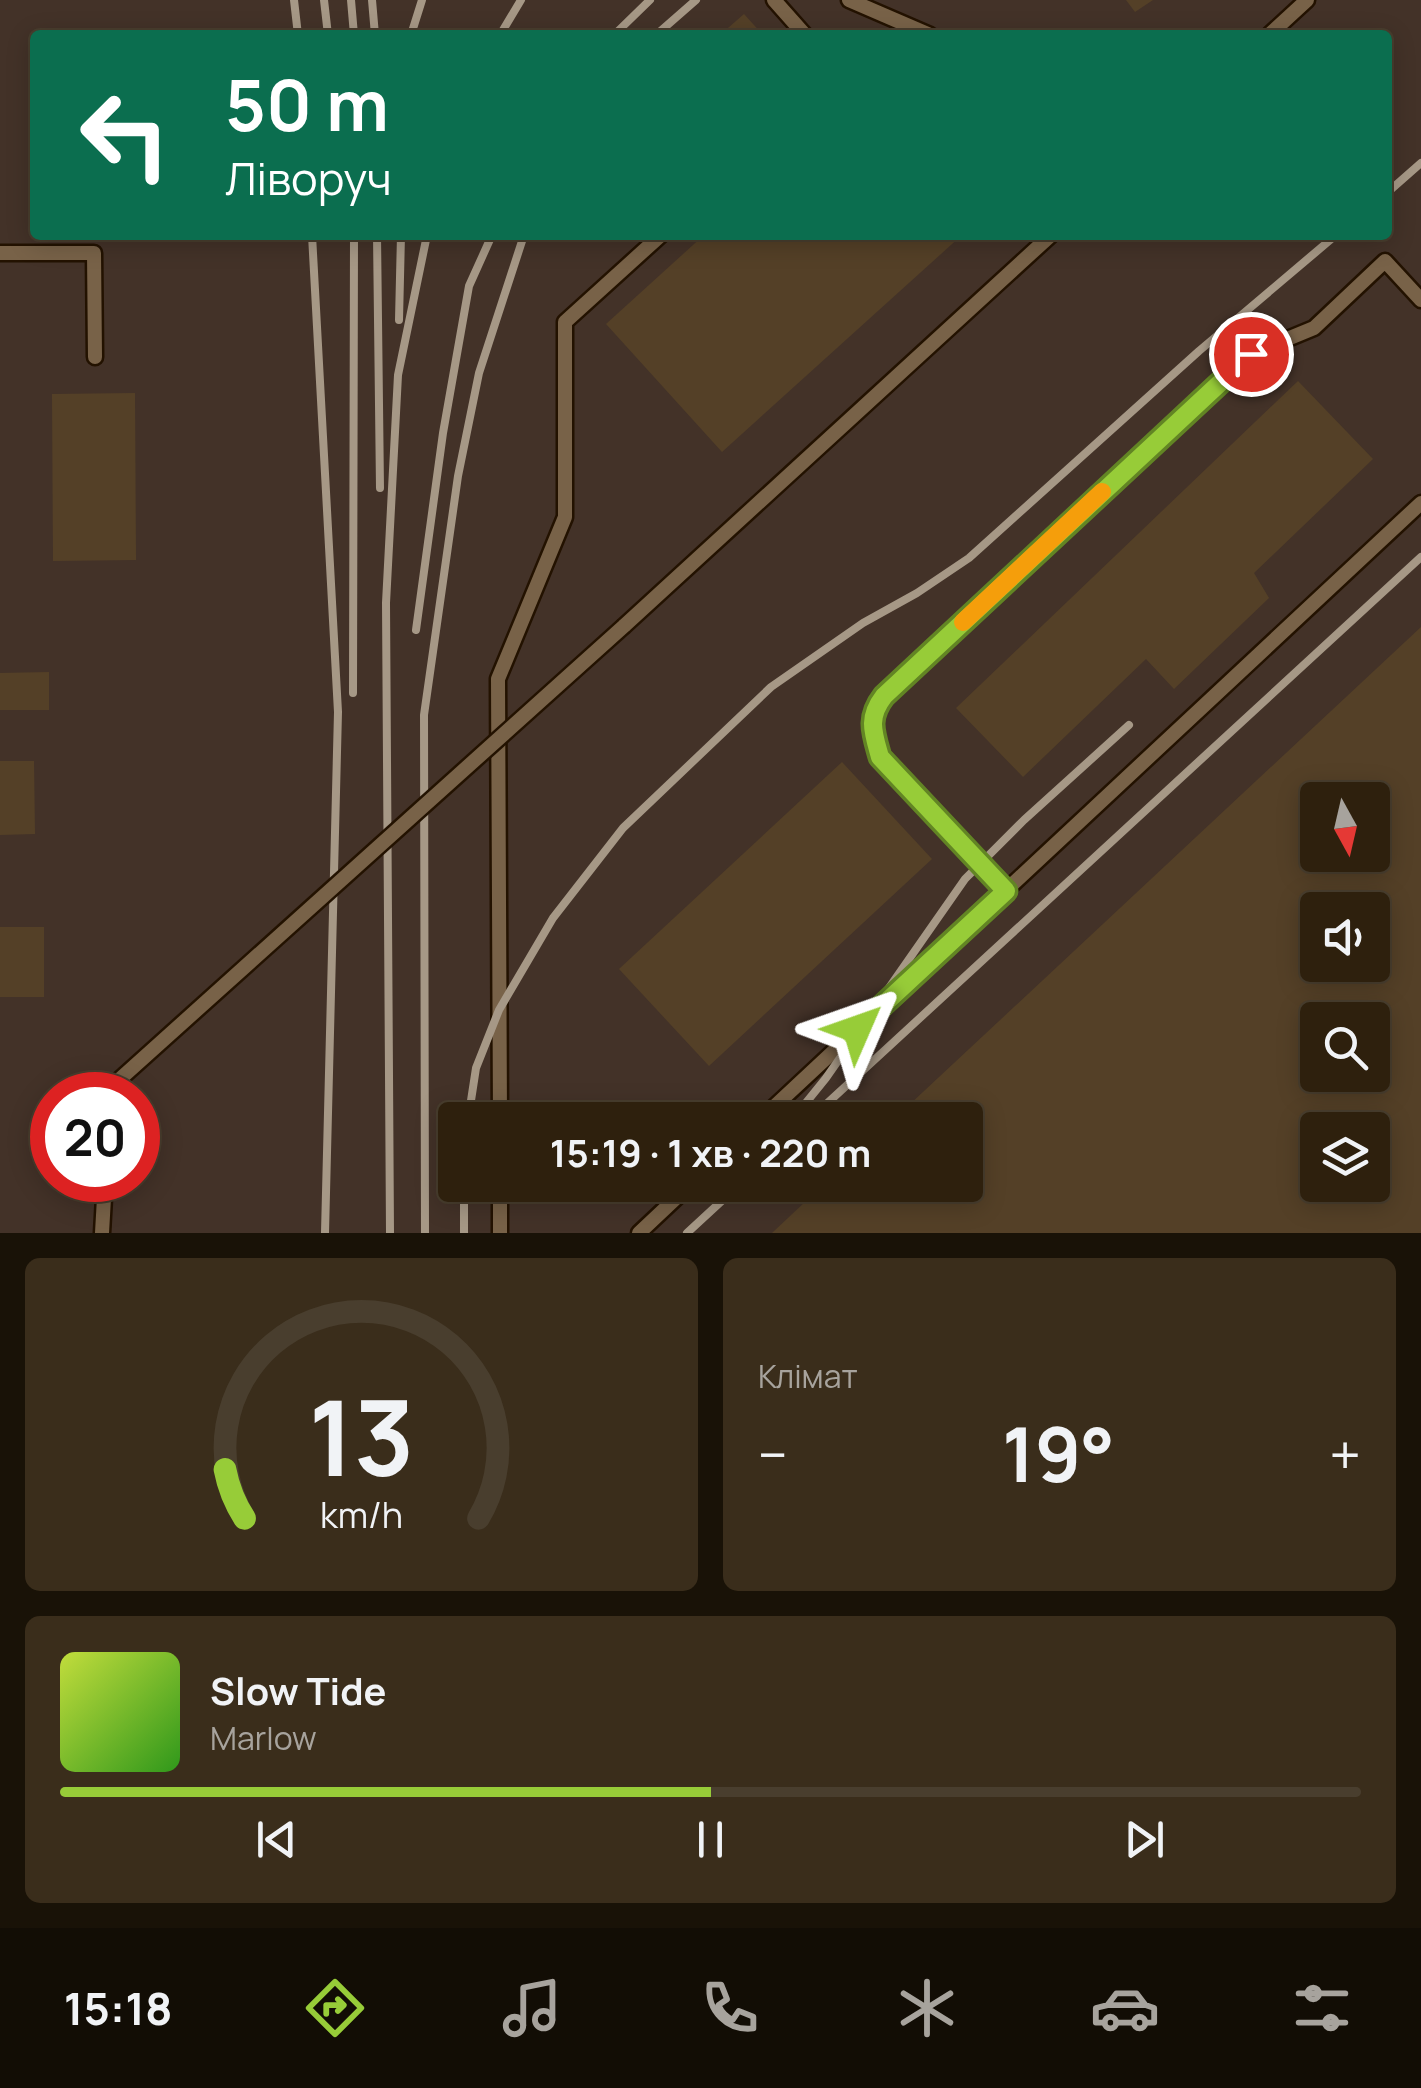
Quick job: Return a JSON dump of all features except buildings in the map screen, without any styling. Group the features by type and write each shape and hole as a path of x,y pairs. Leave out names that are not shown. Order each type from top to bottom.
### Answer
{"lane":[{"path":"774,0 801,30"},
{"path":"849,0 918,30"},
{"path":"1274,30 1307,0"},
{"path":"500,1102 498,678 565,517 564,322 655,240"},
{"path":"132,1072 1045,240"},
{"path":"0,254 94,253 94,357"},
{"path":"1006,891 880,757 873,734 873,710 1251,354 1314,328 1385,262 1421,300"},
{"path":"779,1102 1421,503"},
{"path":"102,1233 104,1202"},
{"path":"500,1202 500,1233"},
{"path":"639,1233 672,1202"}],"shaded area":[{"path":"0,0 1421,0 1421,1233 0,1233"}],"railway":[{"path":"294,0 297,30"},
{"path":"324,0 327,30"},
{"path":"351,0 354,30"},
{"path":"372,0 375,30"},
{"path":"413,30 422,0"},
{"path":"503,30 521,0"},
{"path":"619,30 650,0"},
{"path":"662,30 696,0"},
{"path":"1392,188 1421,163"},
{"path":"312,240 338,712 325,1233"},
{"path":"353,693 354,240"},
{"path":"377,240 380,488"},
{"path":"399,320 401,240"},
{"path":"390,1233 386,603 398,375 426,240"},
{"path":"416,630 443,433 469,286 490,240"},
{"path":"425,1233 424,715 458,476 479,373 522,240"},
{"path":"471,1102 476,1068 499,1010 553,918 623,828 771,687 863,623 969,558 1199,351 1330,240"},
{"path":"829,1102 1421,557"},
{"path":"807,1102 965,879 1129,725"},
{"path":"464,1202 464,1233"},
{"path":"687,1233 721,1202"}],"slow traffic":[{"path":"963,622 1102,492"}],"route":[{"path":"857,1029 1006,891 880,757 873,734 873,710 1251,354"}]}
